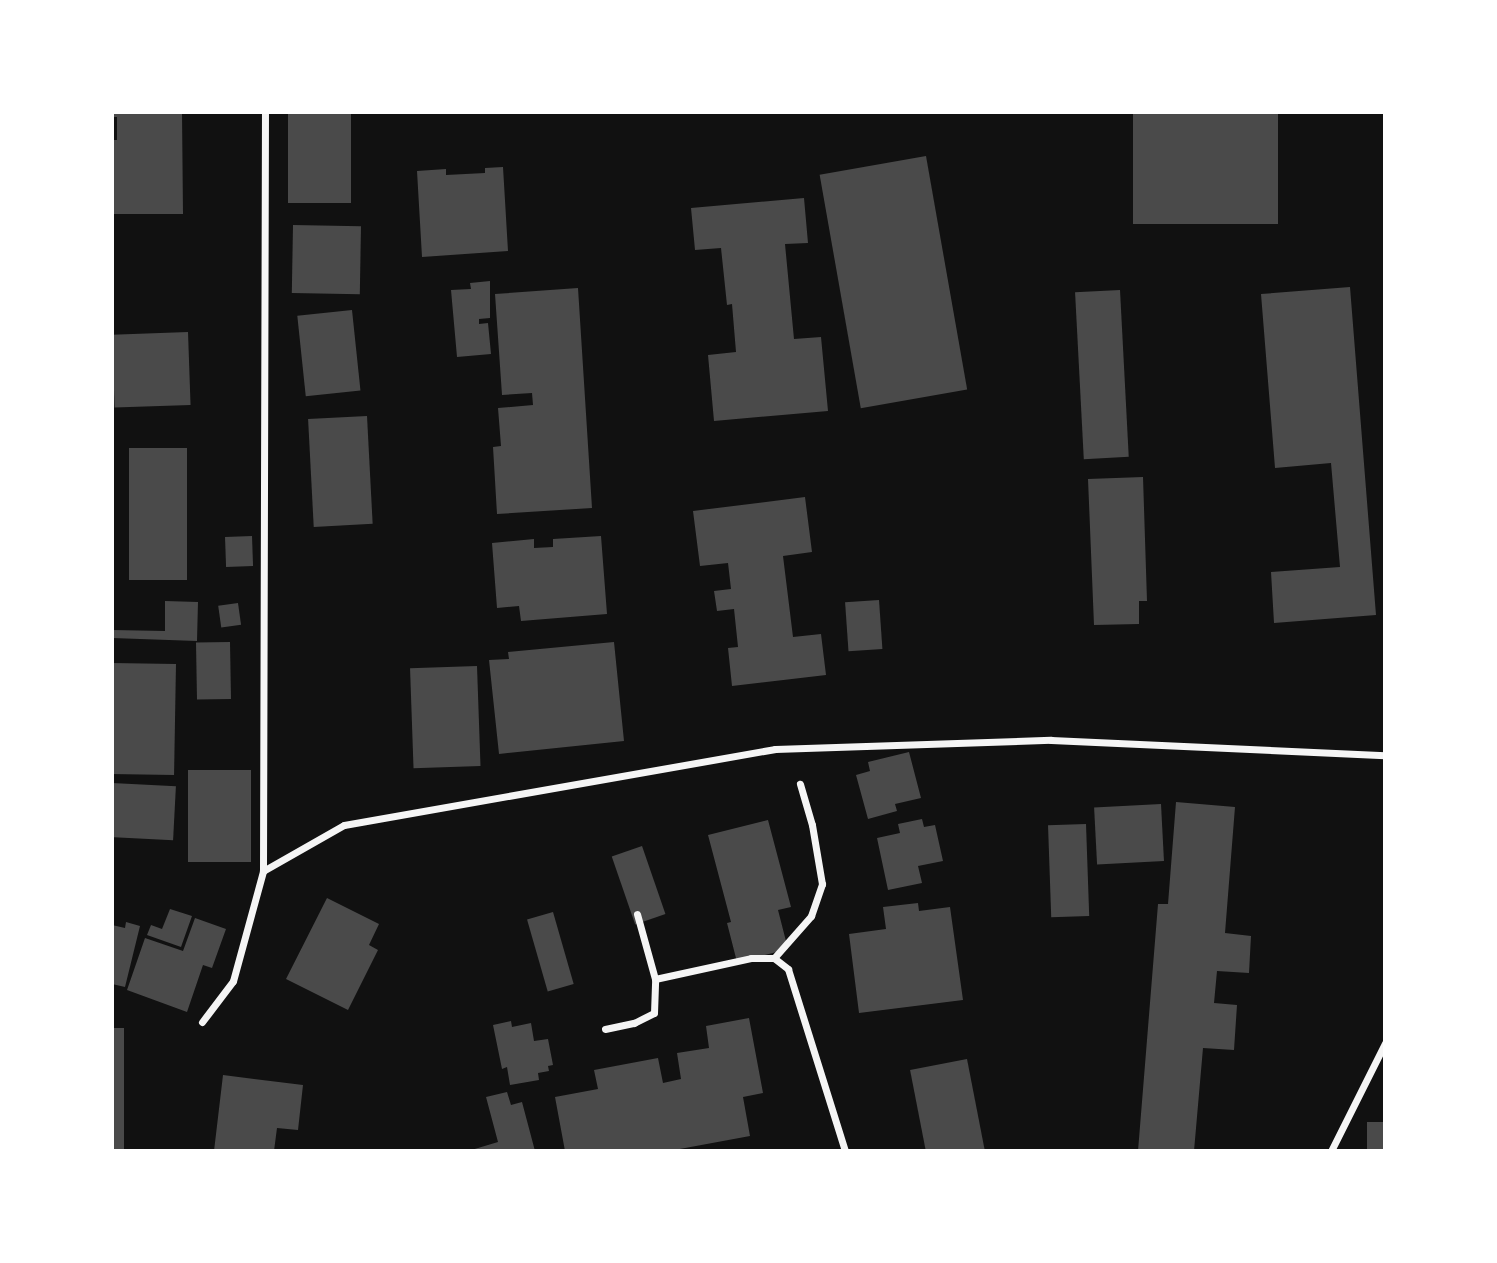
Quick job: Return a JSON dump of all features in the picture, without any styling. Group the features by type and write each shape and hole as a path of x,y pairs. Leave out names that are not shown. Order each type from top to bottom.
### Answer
{"street":[{"path":"202,1022 233,981 263,871 265,112"},
{"path":"263,871 344,825 775,749 1051,740 1385,755"},
{"path":"774,958 811,916 822,884 812,825 800,784"},
{"path":"605,1029 634,1023 654,1013 655,979 637,914"},
{"path":"655,979 732,961 774,958 789,969 845,1151"},
{"path":"1331,1151 1385,1043"}],"building":[{"path":"112,112 182,112 183,214 112,214 112,140 117,140 117,117 112,117"},
{"path":"288,112 351,112 351,203 288,203"},
{"path":"1133,112 1278,112 1278,224 1133,224"},
{"path":"926,156 967,389 861,408 820,175"},
{"path":"503,167 508,251 422,257 417,171 446,169 446,175 485,173 485,168"},
{"path":"804,198 808,243 785,244 794,339 821,337 828,411 714,421 708,355 736,352 732,304 727,305 721,248 695,250 691,208"},
{"path":"293,225 361,226 360,294 292,293"},
{"path":"490,281 490,318 479,319 479,324 488,323 491,354 457,357 451,290 471,289 470,283"},
{"path":"1350,287 1376,615 1274,623 1271,572 1340,567 1331,463 1275,468 1261,294"},
{"path":"578,288 592,508 497,514 493,447 501,446 498,408 533,405 532,393 502,395 495,294"},
{"path":"1120,290 1129,457 1084,459 1075,292"},
{"path":"352,310 360,391 306,396 297,316"},
{"path":"188,332 191,405 115,408 112,335"},
{"path":"367,416 373,524 314,527 308,419"},
{"path":"129,448 187,448 187,580 129,580"},
{"path":"1143,477 1147,601 1139,601 1139,624 1094,625 1088,479"},
{"path":"805,497 812,552 783,556 793,637 821,634 826,675 732,686 728,648 738,647 734,609 717,611 714,591 731,589 728,563 700,566 693,511"},
{"path":"252,536 253,566 226,567 225,537"},
{"path":"601,536 607,614 521,621 519,606 497,608 492,543 534,539 534,548 553,547 553,539"},
{"path":"879,600 882,649 849,651 845,602"},
{"path":"165,601 198,602 197,641 112,638 112,630 165,631"},
{"path":"238,603 241,625 221,628 218,606"},
{"path":"230,642 231,699 197,700 196,643"},
{"path":"614,642 624,741 499,754 489,660 509,659 508,652"},
{"path":"112,663 176,664 174,775 112,774"},
{"path":"477,666 480,766 414,768 410,668"},
{"path":"909,752 921,798 895,804 897,811 868,819 856,775 870,771 868,762"},
{"path":"188,770 251,770 251,862 188,862"},
{"path":"112,783 176,786 173,840 112,837"},
{"path":"1176,802 1235,807 1225,933 1251,936 1249,973 1217,971 1214,1003 1237,1005 1234,1050 1203,1048 1194,1151 1138,1151 1158,904 1168,904"},
{"path":"1161,804 1164,861 1097,864 1094,808"},
{"path":"922,819 924,827 935,825 943,861 918,866 922,883 888,890 877,838 900,833 898,824"},
{"path":"768,820 791,907 778,910 788,949 737,962 727,923 731,922 708,835"},
{"path":"1086,824 1089,916 1051,917 1048,825"},
{"path":"642,846 665,914 635,924 612,856"},
{"path":"327,898 379,924 369,945 378,950 348,1010 286,979"},
{"path":"918,903 919,911 950,907 963,1000 859,1013 849,934 886,929 883,907"},
{"path":"170,909 192,916 181,947 147,935 151,925 162,929"},
{"path":"553,912 574,984 548,992 527,919"},
{"path":"195,918 226,929 212,968 203,965 187,1012 127,990 145,938 183,951"},
{"path":"126,922 140,926 125,987 112,984 112,925 125,928"},
{"path":"749,1018 763,1093 743,1097 750,1136 669,1151 565,1151 555,1097 598,1089 594,1070 658,1058 663,1083 681,1079 677,1053 709,1048 706,1026"},
{"path":"511,1021 512,1027 531,1023 534,1041 548,1039 553,1065 548,1066 549,1071 538,1073 539,1080 510,1085 507,1067 502,1069 493,1025"},
{"path":"112,1028 124,1028 124,1151 112,1151"},
{"path":"967,1059 985,1151 926,1151 910,1070"},
{"path":"223,1075 303,1085 298,1130 277,1128 274,1151 214,1151"},
{"path":"507,1092 511,1105 522,1102 535,1151 468,1151 498,1142 486,1097"},
{"path":"1367,1122 1385,1122 1385,1151 1367,1151"}]}
